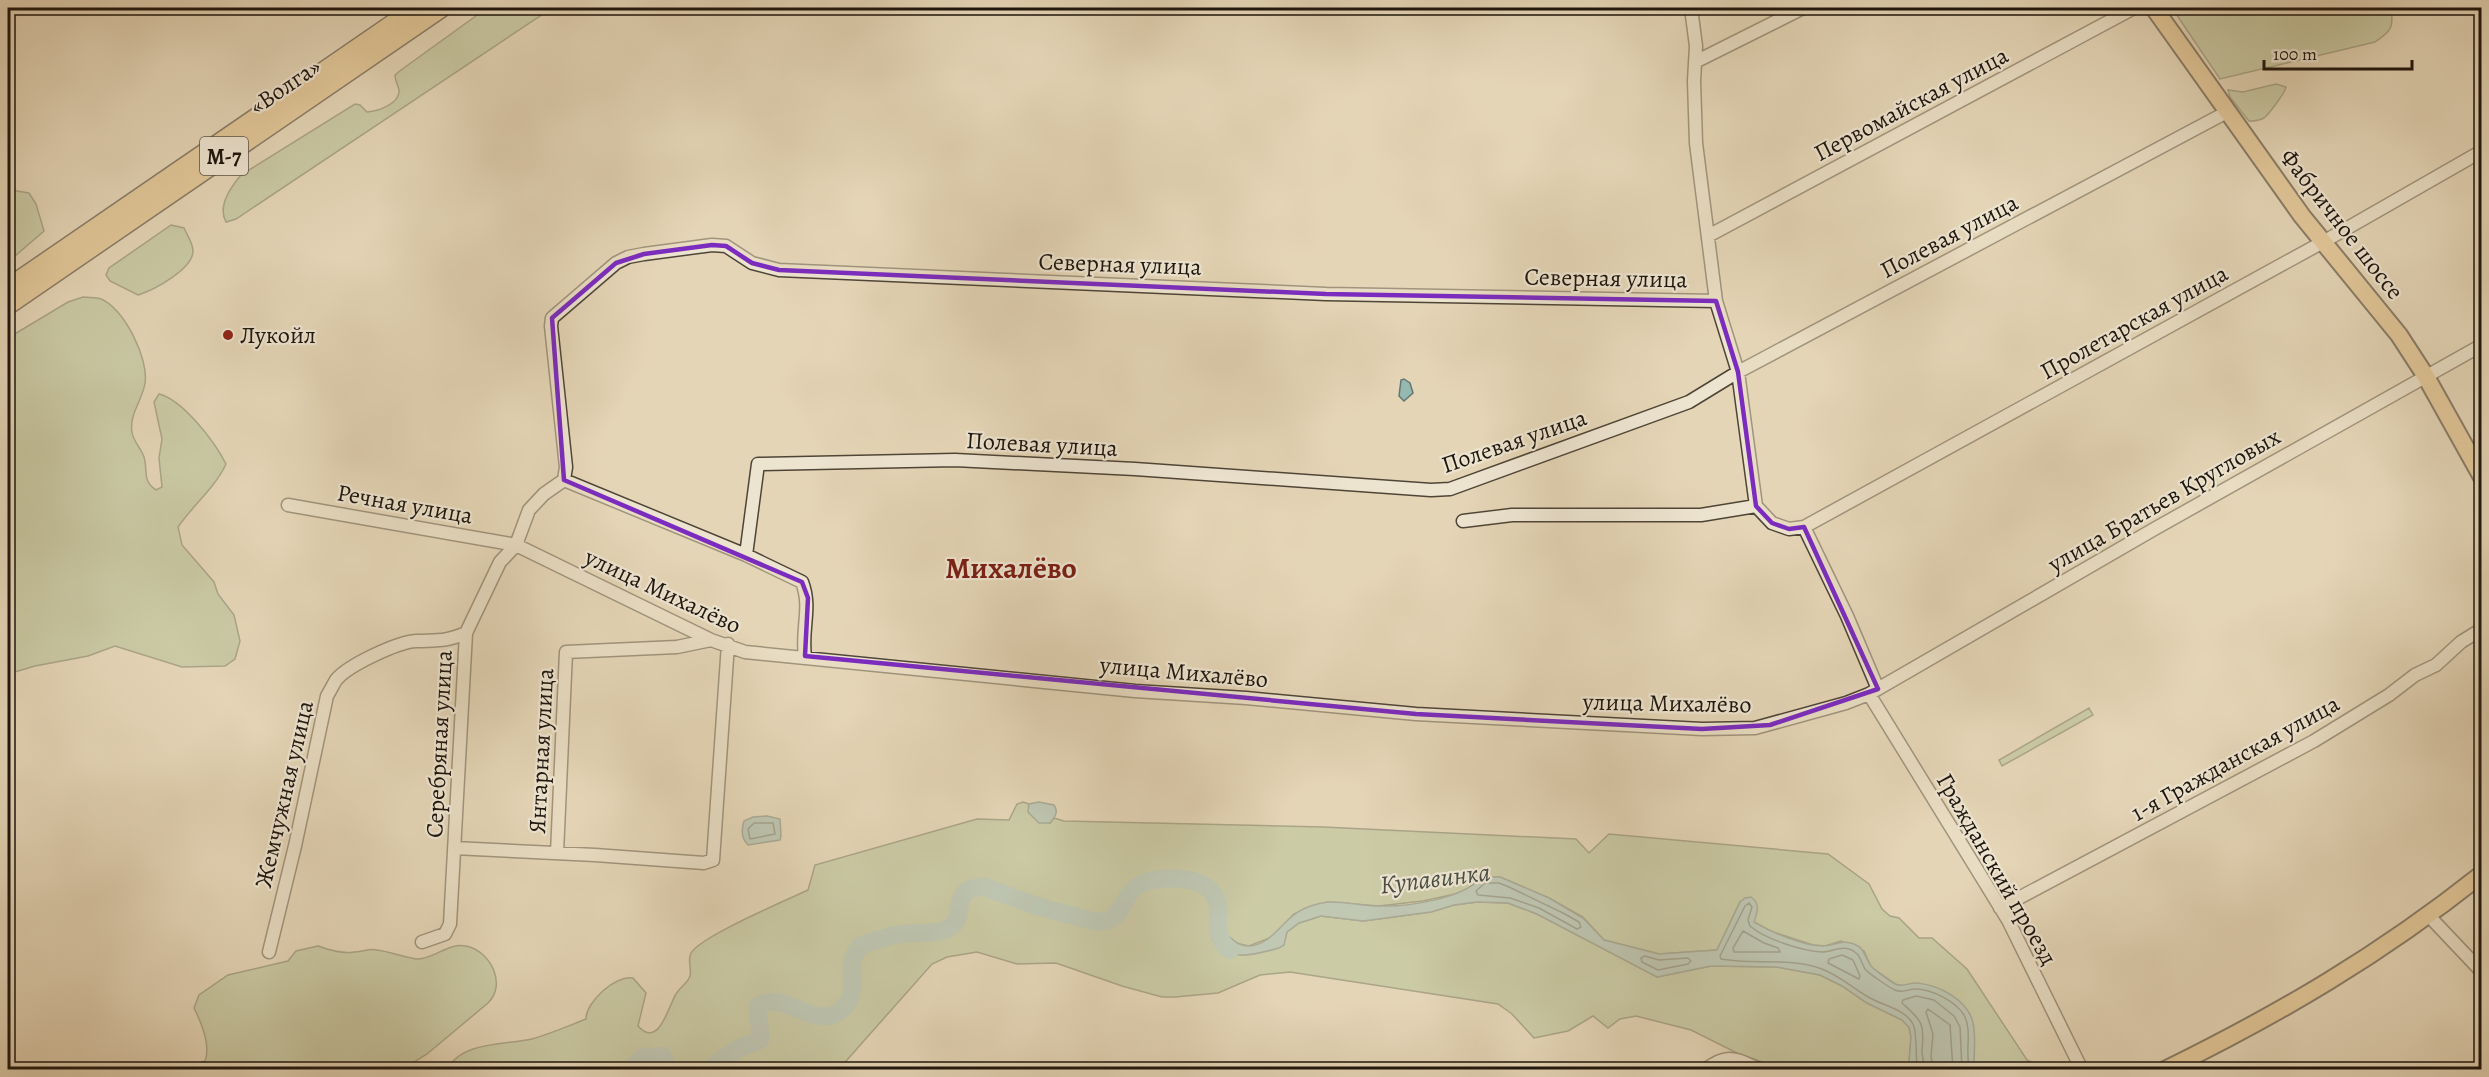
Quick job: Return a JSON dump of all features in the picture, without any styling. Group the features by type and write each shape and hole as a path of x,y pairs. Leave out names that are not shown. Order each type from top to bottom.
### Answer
{"highway":[{"name":"«Волга»","path":"8,288 416,8"},
{"name":"«Волга»","path":"8,305 441,8"}],"main road":[{"name":"Фабричное шоссе","path":"2154,8 2323,242 2399,335 2425,375 2481,477"},
{"path":"2165,1070 2324,986 2429,915 2481,874"}],"street":[{"path":"1691,8 1695,34 1696,144 1716,301 1738,372 1756,506 1772,523 1789,529 1804,526"},
{"path":"1695,62 1803,8"},
{"name":"Первомайская улица","path":"1708,237 2134,8"},
{"name":"Полевая улица","path":"746,555 758,464 955,460 1124,468 1431,490 1459,486 1689,402 1738,372 2227,112"},
{"name":"Пролетарская улица","path":"1804,526 2323,242 2481,151"},
{"name":"Северная улица","path":"564,480 566,467 552,318 616,263 628,257 712,245 726,246 752,263 779,270 1326,294 1716,301"},
{"name":"улица Братьев Кругловых","path":"1873,691 2481,345"},
{"path":"564,480 746,555 802,582 808,598 803,642 805,656"},
{"name":"Серебряная улица","path":"422,942 445,934 450,924 466,633 500,562 516,545 529,510 544,494 564,480"},
{"name":"Речная улица","path":"288,505 516,545"},
{"path":"1463,521 1512,515 1701,515 1756,506"},
{"name":"Гражданский проезд","path":"1804,526 1847,616 1873,691 2000,908 2082,1070"},
{"name":"улица Михалёво","path":"516,545 711,640 728,644 745,652 805,656 1135,690 1416,714 1702,729 1755,728 1846,703 1873,691"},
{"name":"1-я Гражданская улица","path":"2000,908 2314,741 2390,695 2415,675 2436,665 2461,642 2481,629"},
{"name":"Жемчужная улица","path":"269,952 295,846 327,696 337,679 353,667 392,648 414,641 448,640 466,633"},
{"name":"Янтарная улица","path":"557,853 566,652 677,647 711,640"},
{"path":"454,848 704,863 713,860 728,644"},
{"path":"2429,915 2481,972"},
{"path":"1706,1070 1719,1059 1727,1057 1762,1070"}],"highlighted area":[{"path":"712,245 726,246 752,263 779,270 1326,294 1716,301 1738,372 1756,506 1772,523 1789,529 1804,527 1878,689 1770,725 1702,729 1416,714 805,656 808,598 802,582 564,480 552,318 616,263 644,254"}],"green space":[{"path":"487,8 552,8 236,219 226,222 224,203 229,191 241,175 355,104 360,105 367,112 392,103 399,90 395,75"},
{"path":"2172,8 2391,8 2392,20 2388,32 2375,42 2220,79"},
{"path":"2276,84 2286,87 2285,90 2266,116 2256,121 2249,121 2230,97 2228,90 2243,92"},
{"path":"11,190 29,193 36,204 44,231 8,262 8,193"},
{"path":"171,225 184,228 193,248 191,258 180,272 153,289 138,295 110,281 106,275 109,268"},
{"path":"83,297 99,298 110,304 126,323 139,348 145,383 132,419 132,432 144,457 147,479 152,487 156,490 162,487 159,458 162,439 154,402 159,394 178,404 188,413 206,434 226,464 216,481 178,527 182,545 214,582 218,594 234,615 240,641 235,659 225,666 182,667 115,646 88,656 35,666 8,674 8,338 68,302"},
{"path":"2089,708 2093,715 2002,766 1999,760"},
{"path":"1023,802 1029,804 1029,813 1050,823 1054,818 1064,821 1323,827 1576,839 1589,853 1609,834 1828,854 1869,884 1882,909 1890,916 1899,918 1919,938 1932,938 1967,969 2027,1060 2047,1069 1977,1069 1905,986 1897,985 1871,967 1864,951 1841,941 1825,946 1813,945 1770,931 1754,922 1740,902 1717,950 1659,954 1604,940 1583,917 1549,898 1500,877 1482,877 1464,892 1423,901 1379,906 1328,902 1294,914 1272,937 1249,946 1235,943 1222,932 1224,952 1284,940 1287,932 1299,923 1321,916 1363,921 1431,912 1454,905 1477,902 1508,903 1537,914 1657,977 1711,966 1777,967 1820,975 1842,986 1867,1003 1902,1020 1909,1027 1911,1037 1909,1062 1912,1069 1781,1069 1737,1053 1691,1030 1636,1016 1620,1019 1608,1028 1593,1016 1568,1031 1534,1038 1512,1014 1498,1004 1290,972 1260,975 1218,993 1162,997 1056,963 1017,964 977,952 947,957 932,964 839,1069 447,1070 454,1061 473,1049 532,1039 586,1019 587,1012 596,998 610,985 626,978 633,978 646,993 638,1026 645,1032 652,1033 662,1024 676,994 689,978 691,953 726,928 808,890 815,865 977,819 1009,820 1017,804"},
{"path":"318,946 345,952 374,950 418,959 453,947 466,946 483,954 489,961 496,978 494,996 427,1054 403,1069 179,1069 205,1061 207,1055 206,1041 194,1008 199,995 228,975 288,961 296,951"}],"water":[{"path":"1404,379 1410,383 1413,393 1404,401 1399,396 1401,380"},
{"path":"1039,802 1054,805 1056,814 1050,823 1039,823 1028,812 1029,804"},
{"path":"767,816 780,819 780,840 748,845 742,834 744,821 753,817"},
{"path":"1482,877 1500,877 1549,898 1583,918 1604,940 1659,954 1717,950 1740,902 1751,897 1757,905 1754,922 1769,930 1787,938 1815,945 1827,946 1846,942 1854,944 1861,948 1873,968 1895,984 1926,984 1943,990 1959,1001 1965,1007 1973,1023 1974,1064 1977,1069 1912,1069 1909,1062 1911,1037 1909,1027 1902,1020 1867,1003 1842,986 1820,975 1777,967 1711,966 1657,977 1537,914 1508,903 1477,902 1454,905 1431,912 1363,921 1321,916 1299,923 1287,932 1284,945 1261,953 1242,955 1225,952 1212,939 1218,930 1245,946 1257,945 1305,908 1334,902 1379,906 1419,903 1462,891"}],"waterway":[{"name":"Купавинка","path":"710,1070 733,1052 760,1040 758,1006 768,1002 779,1003 821,1016 831,1015 841,1010 847,1004 852,992 853,958 860,946 895,935 942,931 948,928 957,919 963,895 974,888 985,887 1036,906 1097,922 1113,918 1131,892 1143,883 1163,879 1195,882 1211,891 1216,898 1220,937 1230,950"},
{"name":"Купавинка","path":"630,1070 643,1057 663,1056 669,1070"}],"place":[{"name":"Лукойл","path":"228,335"}],"district":[{"name":"Михалёво","path":"1011,568"}]}
